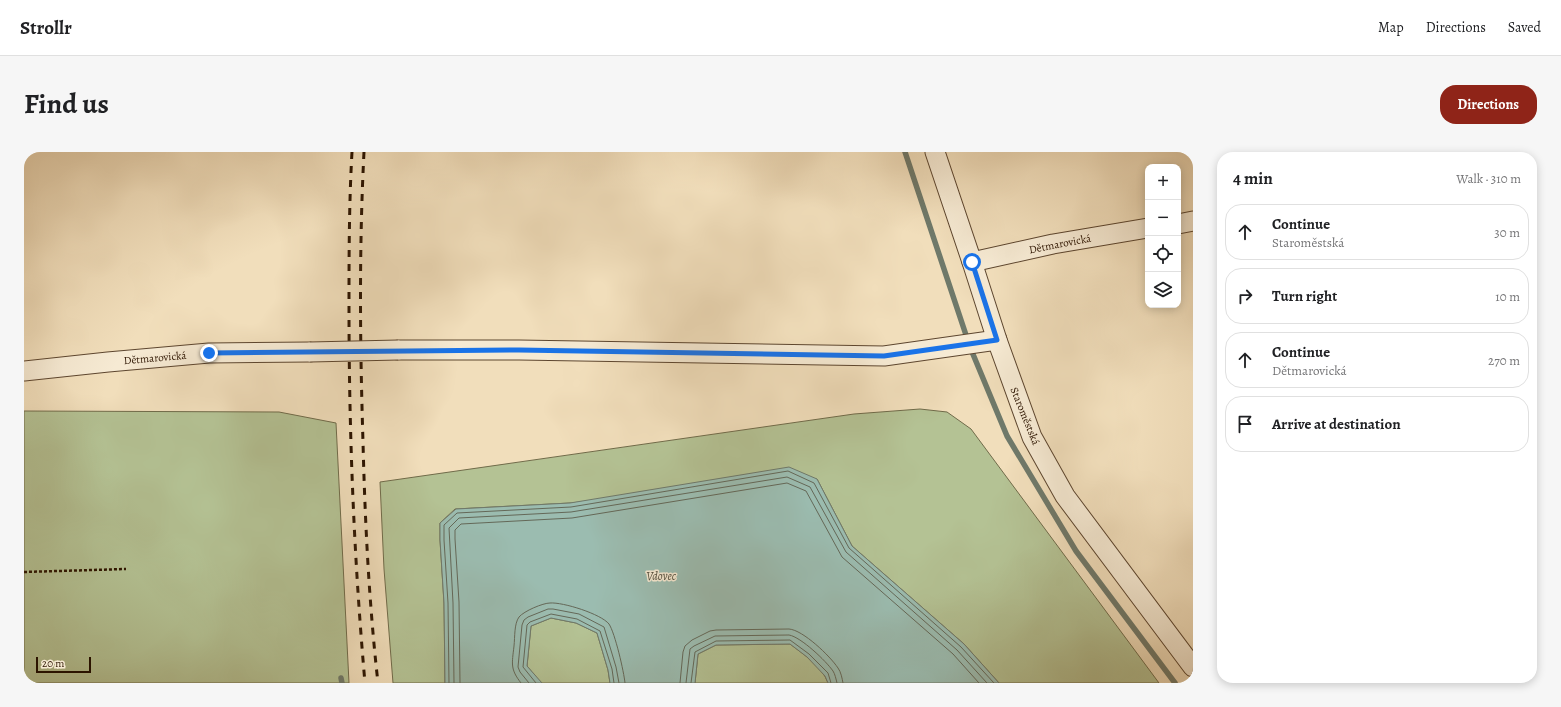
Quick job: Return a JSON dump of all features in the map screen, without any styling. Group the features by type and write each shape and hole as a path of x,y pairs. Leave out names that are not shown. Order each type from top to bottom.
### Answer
{"street":[{"name":"Staroměstská","path":"935,152 972,262 988,341 1032,437 1065,496 1193,667"},
{"path":"1181,223 1193,221"},
{"name":"Dětmarovická","path":"972,262 1053,244 1145,229"},
{"name":"Dětmarovická","path":"24,371 209,353 519,350 884,356 988,341"}],"path":[{"path":"24,572 126,569"}],"green space":[{"path":"920,409 947,412 971,429 1159,683 999,683 964,644 852,546 817,479 570,503 455,509 440,523 444,603 445,683 393,683 384,569 380,482 854,414"},
{"path":"24,411 279,412 336,423 349,683 24,683"},
{"path":"551,618 576,623 597,633 608,670 610,683 540,682 527,666 531,626"},
{"path":"790,644 817,666 828,683 695,683 698,654 716,645"}],"water":[{"name":"Vdovec","path":"789,467 817,479 852,546 964,644 999,683 828,683 825,676 807,657 790,644 716,645 698,654 695,683 610,683 608,670 597,633 576,623 551,618 531,626 527,666 542,683 445,683 444,603 440,523 456,509 570,503"}],"waterway":[{"path":"905,152 970,347 1007,436 1076,551 1175,683"},
{"path":"341,678 342,683"}],"railway":[{"path":"352,152 349,250 350,403 355,543 365,683"},
{"path":"364,152 361,261 362,406 368,562 378,683"}],"route":[{"path":"209,353 519,350 884,356 997,340 972,262"}]}
